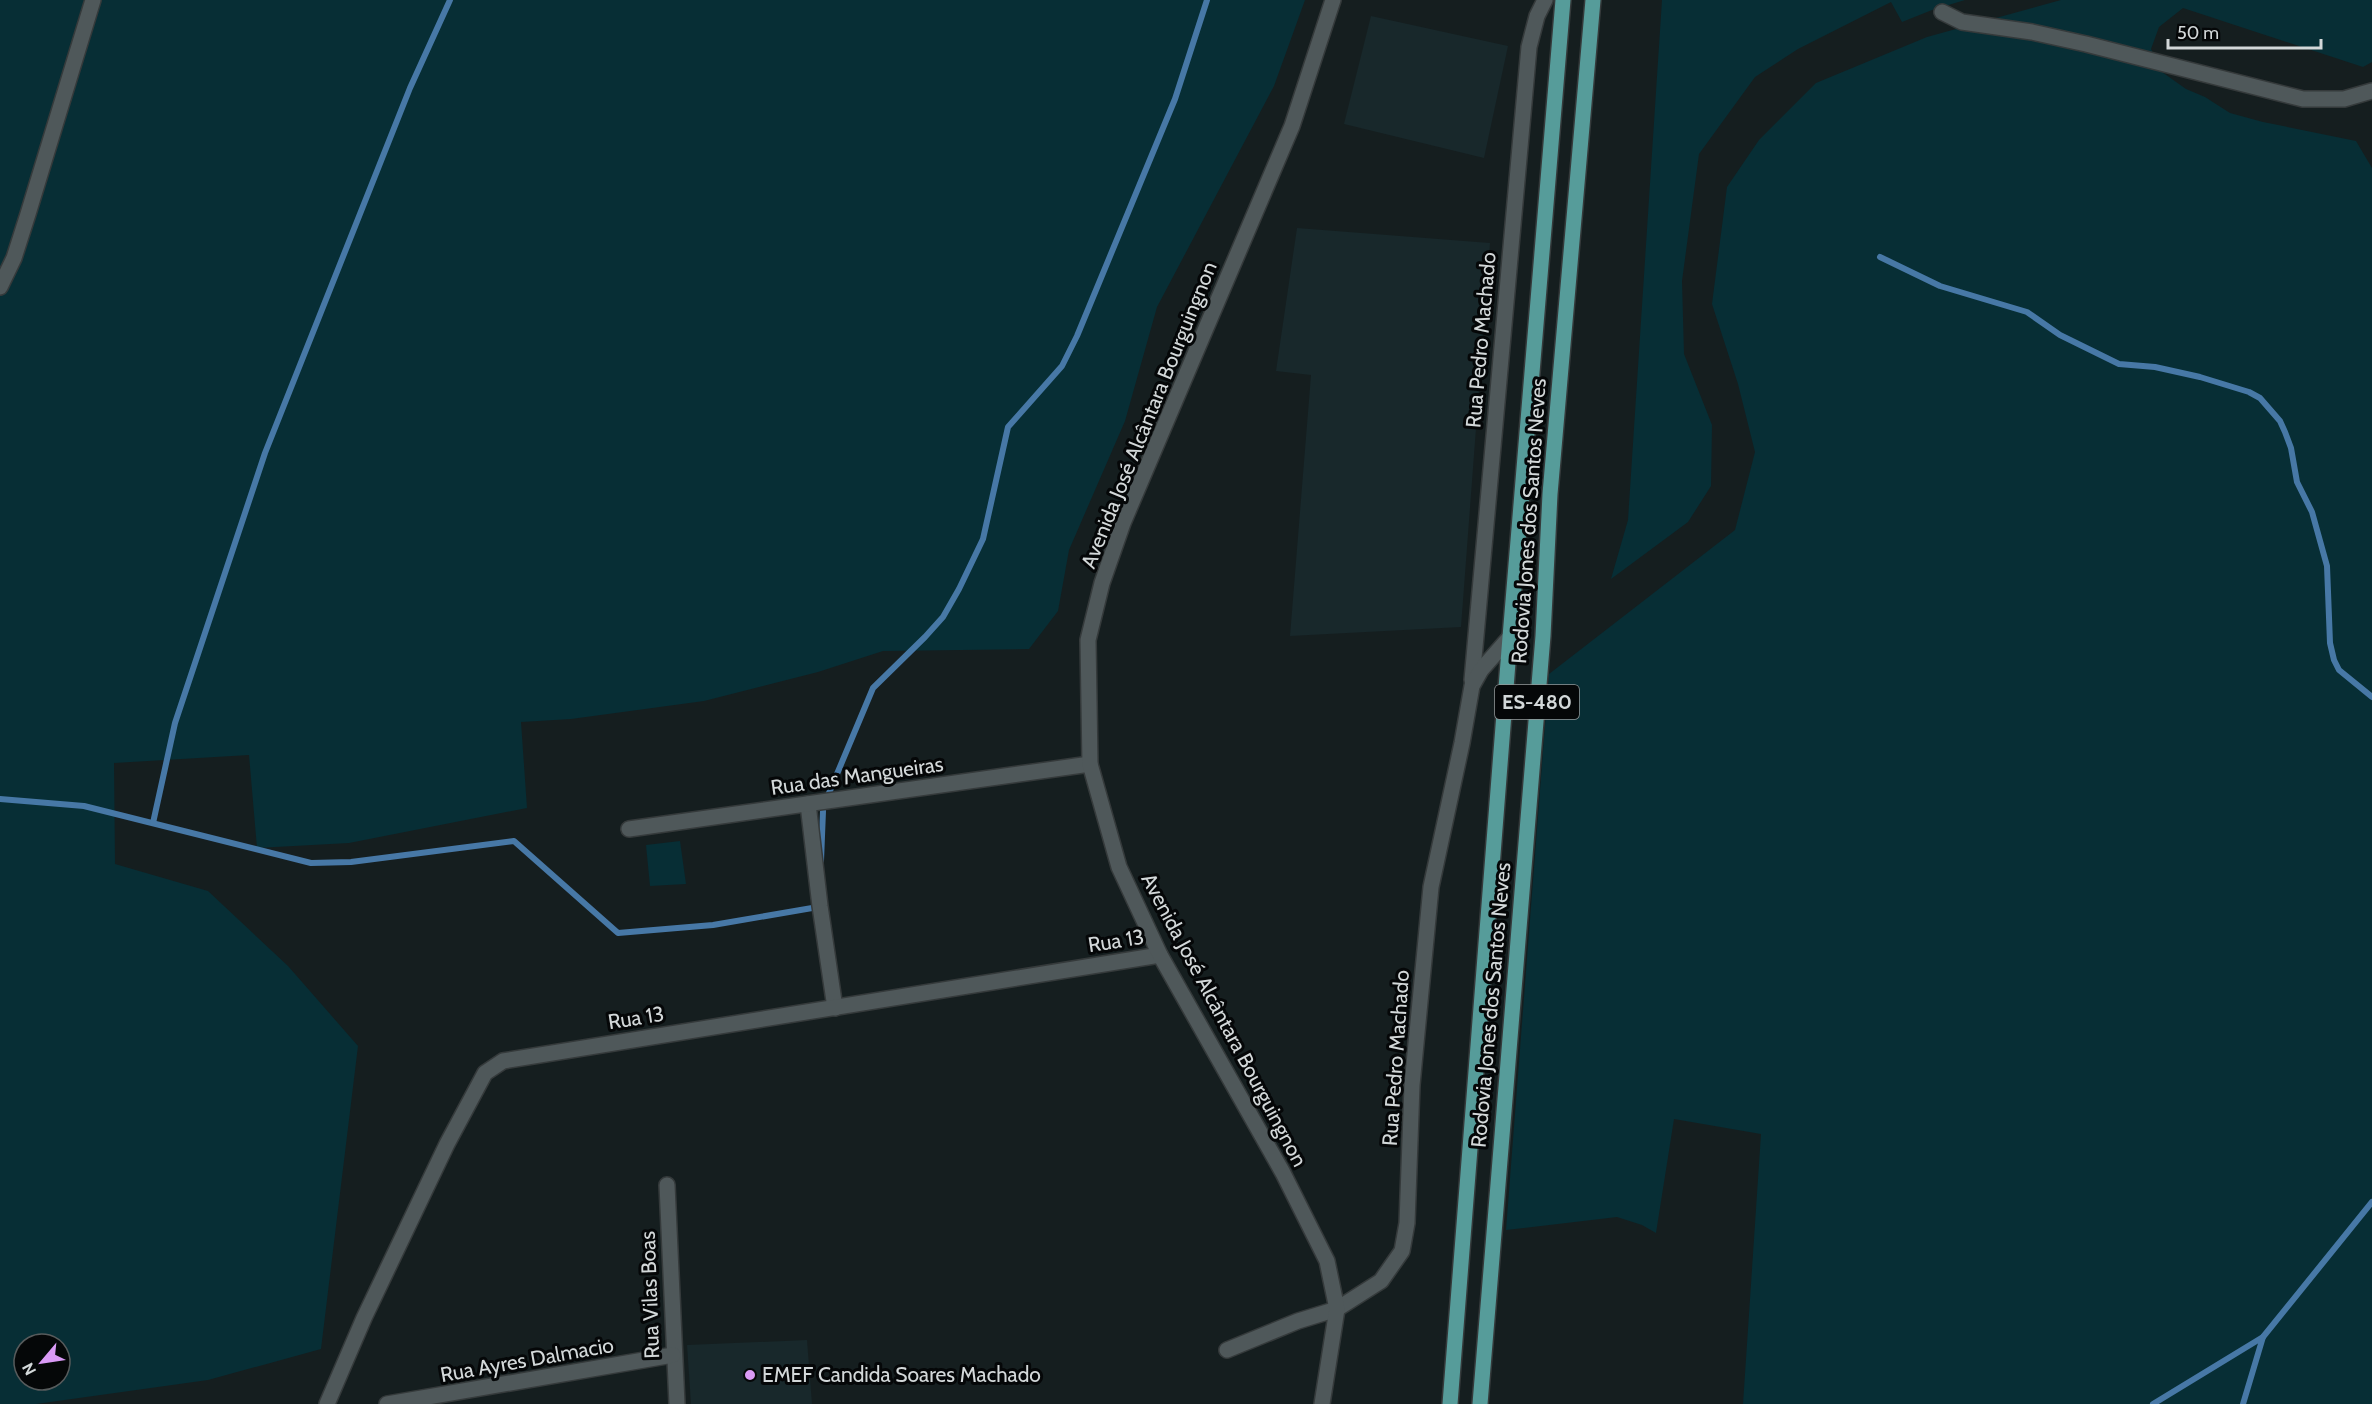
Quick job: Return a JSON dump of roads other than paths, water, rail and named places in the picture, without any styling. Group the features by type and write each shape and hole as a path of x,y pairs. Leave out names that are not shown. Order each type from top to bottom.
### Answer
{"main road":[{"name":"Rodovia Jones dos Santos Neves","path":"1450,1404 1563,0"},
{"name":"Rodovia Jones dos Santos Neves","path":"1480,1404 1541,660 1550,494 1593,0"}],"street":[{"path":"0,287 14,258 93,0"},
{"name":"Avenida José Alcântara Bourguingnon","path":"1333,0 1292,126 1123,523 1102,583 1088,640 1090,764 1119,867 1160,955 1283,1173 1327,1261 1337,1309"},
{"name":"Rua Pedro Machado","path":"1227,1350 1298,1321 1337,1309 1381,1281 1402,1251 1407,1223 1412,1084 1431,887 1472,686 1529,47 1537,16 1545,0"},
{"path":"1942,12 1962,22 2032,32 2086,44 2303,99 2344,99 2372,91"},
{"name":"Rua Pedro Machado","path":"1472,686 1481,670 1510,637"},
{"name":"Rua das Mangueiras","path":"629,829 1090,764"},
{"path":"808,804 835,1008"},
{"name":"Rua 13","path":"327,1404 364,1318 447,1144 485,1073 503,1061 1160,955"},
{"name":"Rua Vilas Boas","path":"667,1185 677,1404"},
{"path":"1322,1404 1337,1309"},
{"name":"Rua Ayres Dalmacio","path":"387,1404 674,1355"}],"waterway":[{"path":"153,823 175,723 265,453 410,88 450,0"},
{"path":"829,793 873,688 943,617 983,539 1008,427 1062,366 1077,336 1175,99 1207,0"},
{"path":"1880,257 1940,286 2027,312 2060,335 2119,364 2155,367 2200,377 2249,392 2260,398 2280,421 2291,448 2297,482 2312,512 2327,566 2330,643 2334,660 2339,670 2372,697"},
{"path":"0,799 84,806 311,863 351,862 514,841 618,933 713,925 818,907"},
{"path":"821,861 823,811"},
{"path":"2153,1404 2263,1337 2372,1202"},
{"path":"2243,1404 2263,1337"}],"place":[{"name":"EMEF Candida Soares Machado","path":"750,1375"}]}
